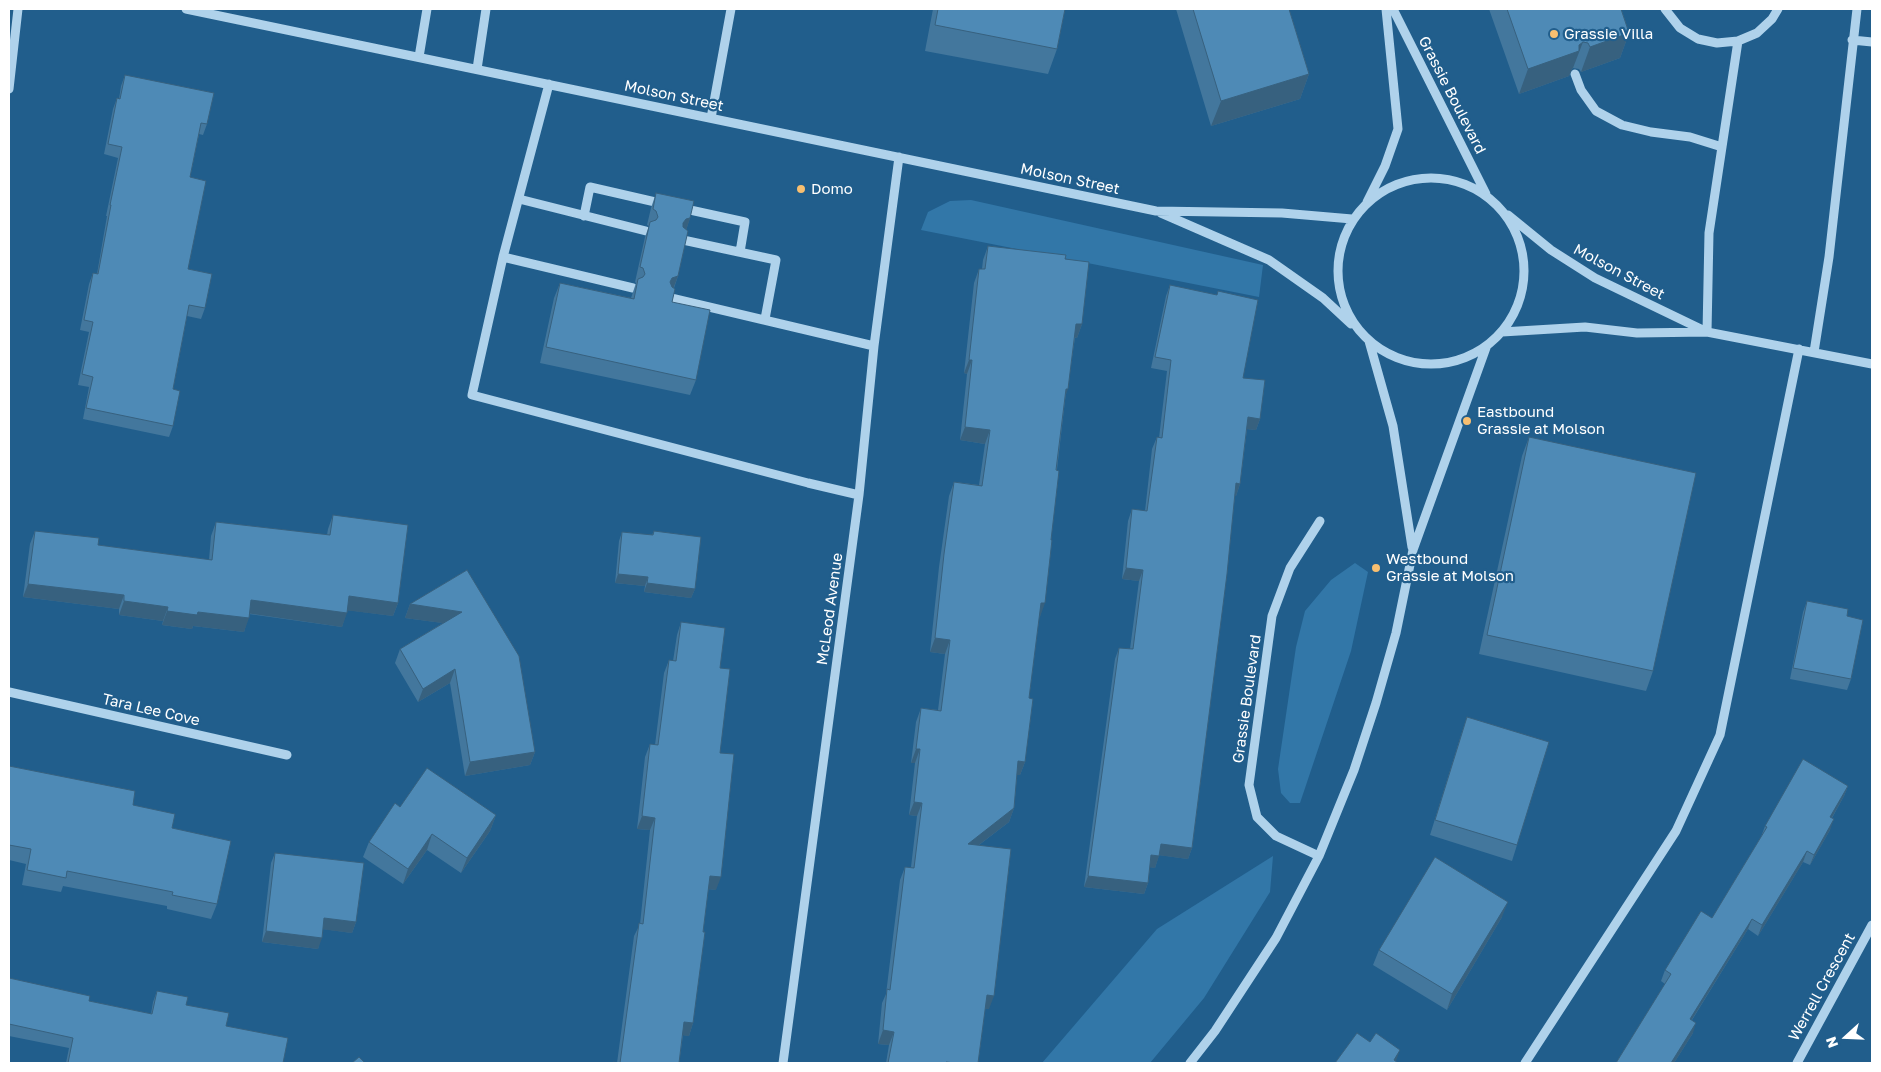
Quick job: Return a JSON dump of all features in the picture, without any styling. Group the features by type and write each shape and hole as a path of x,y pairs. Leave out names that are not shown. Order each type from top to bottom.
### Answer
{"street":[{"path":"9,89 18,9"},
{"name":"Molson Street","path":"186,9 1156,211 1282,213 1352,218"},
{"path":"419,57 427,9"},
{"path":"477,69 486,9"},
{"path":"711,118 731,9"},
{"path":"1367,202 1385,166 1398,129 1386,9"},
{"name":"Grassie Boulevard","path":"1392,9 1486,194"},
{"path":"1665,9 1680,28 1698,39 1718,43 1738,41 1757,33 1772,19 1778,9"},
{"path":"1814,352 1829,257 1857,9"},
{"path":"1852,40 1872,42"},
{"path":"1707,332 1710,232 1738,41"},
{"path":"1575,74 1581,90 1596,111 1622,125 1651,132 1690,137 1722,147"},
{"path":"550,84 503,257 472,395 860,495"},
{"name":"McLeod Avenue","path":"783,1063 860,495 874,346 899,157"},
{"path":"1421,178 1450,179 1486,194 1501,209 1517,235 1524,264 1522,294 1502,332 1487,346 1459,360 1428,364 1396,358 1369,341 1358,329 1344,306 1338,279 1339,251 1352,218 1367,202 1392,186 1421,178"},
{"path":"584,216 590,187 745,222 740,252"},
{"path":"519,199 646,231"},
{"name":"Molson Street","path":"1501,209 1551,250 1595,278 1707,332"},
{"name":"Molson Street","path":"1156,211 1269,260 1323,298 1358,329"},
{"path":"683,240 776,260 765,319"},
{"path":"503,257 634,288"},
{"path":"671,298 874,346"},
{"name":"Molson Street","path":"1502,332 1585,327 1637,333 1707,332 1799,348 1872,364"},
{"path":"1369,341 1393,426 1413,550"},
{"path":"1190,1063 1216,1031 1276,938 1319,856 1354,770 1376,703 1396,633 1413,550 1487,346"},
{"path":"1525,1063 1676,831 1720,735 1799,348"},
{"name":"Grassie Boulevard","path":"1319,856 1276,836 1257,818 1249,785 1272,616 1290,568 1320,521"},
{"name":"Tara Lee Cove","path":"9,692 286,755"},
{"name":"Werrell Crescent","path":"1796,1063 1872,925"}],"shaded area":[{"path":"971,200 1263,265 1259,297 921,230 928,212 950,201"},
{"path":"1355,563 1368,572 1351,651 1300,803 1290,803 1281,793 1278,769 1296,647 1305,611 1331,580"},
{"path":"1273,856 1270,892 1204,998 1150,1063 1042,1063 1157,929"}],"building":[{"path":"938,9 1065,9 1057,49 935,25"},
{"path":"1193,9 1289,9 1309,74 1221,101"},
{"path":"1507,9 1621,9 1629,33 1590,47 1588,43 1583,42 1579,45 1579,51 1528,69"},
{"path":"125,75 214,93 207,124 201,123 190,177 206,181 188,269 212,274 205,308 189,305 173,389 180,391 173,426 86,408 93,377 82,374 93,322 84,320 93,273 98,274 122,147 108,144 117,98 120,99"},
{"path":"656,193 694,201 690,218 686,219 683,223 683,227 688,231 678,276 672,278 670,282 675,289 672,302 710,310 696,380 546,347 560,283 634,299 638,279 645,274 643,268 640,267 650,222 658,217 653,209"},
{"path":"988,246 1066,255 1065,259 1089,262 1082,324 1076,324 1068,389 1066,389 1056,470 1059,471 1045,603 1041,603 1029,698 1033,699 1025,762 1018,761 1014,808 968,844 1011,849 994,996 987,995 978,1063 888,1063 894,1032 883,1030 887,989 890,990 905,867 914,868 922,803 914,802 920,749 916,749 921,708 941,711 950,640 935,638 954,482 982,486 990,430 965,427 972,360 969,360 979,269 985,269"},
{"path":"1170,285 1217,295 1218,291 1258,300 1243,378 1265,380 1260,419 1248,417 1240,484 1236,483 1227,574 1192,848 1161,844 1159,856 1151,855 1148,883 1088,876 1119,648 1133,649 1143,570 1126,568 1132,509 1147,511 1157,437 1162,438 1171,360 1155,357"},
{"path":"1529,437 1696,473 1653,671 1487,635"},
{"path":"333,515 408,525 398,603 349,596 347,613 251,600 249,618 198,612 197,615 167,611 168,607 124,601 124,595 28,584 35,531 99,538 98,545 212,560 216,522 330,535"},
{"path":"654,531 701,537 695,589 647,583 648,577 618,574 622,532 653,535"},
{"path":"467,570 519,656 535,752 470,762 455,669 423,689 400,649 462,612 410,604"},
{"path":"1807,601 1848,609 1847,616 1863,620 1851,679 1793,668"},
{"path":"681,622 725,628 720,668 730,669 720,753 734,754 721,877 710,876 693,1023 684,1022 679,1063 620,1063 639,923 643,924 655,818 642,816 650,744 658,745 669,660 676,661"},
{"path":"1467,717 1549,742 1517,845 1435,820"},
{"path":"1803,759 1848,786 1830,817 1834,819 1814,855 1807,851 1762,925 1752,919 1690,1019 1696,1023 1671,1063 1616,1063 1671,974 1665,970 1701,911 1712,918 1767,827 1765,826"},
{"path":"9,766 135,791 133,805 175,814 172,828 231,841 217,904 172,895 173,892 67,871 66,878 27,870 31,849 9,845"},
{"path":"427,768 496,815 467,858 432,834 408,869 369,842 395,803 400,807"},
{"path":"275,853 364,863 356,922 324,918 322,938 266,931"},
{"path":"1435,857 1508,902 1452,994 1379,950"},
{"path":"9,978 90,996 89,1001 152,1014 157,991 188,997 186,1005 229,1013 226,1026 288,1038 283,1063 68,1063 73,1038 9,1024"},
{"path":"1357,1033 1370,1042 1376,1033 1400,1050 1394,1060 1398,1063 1335,1063"},
{"path":"359,1057 365,1063 352,1063"}],"place":[{"name":"Grassie Villa","path":"1554,34"},
{"name":"Domo","path":"801,189"},
{"name":"Eastbound Grassie at Molson","path":"1467,421"},
{"name":"Westbound Grassie at Molson","path":"1376,568"}]}
